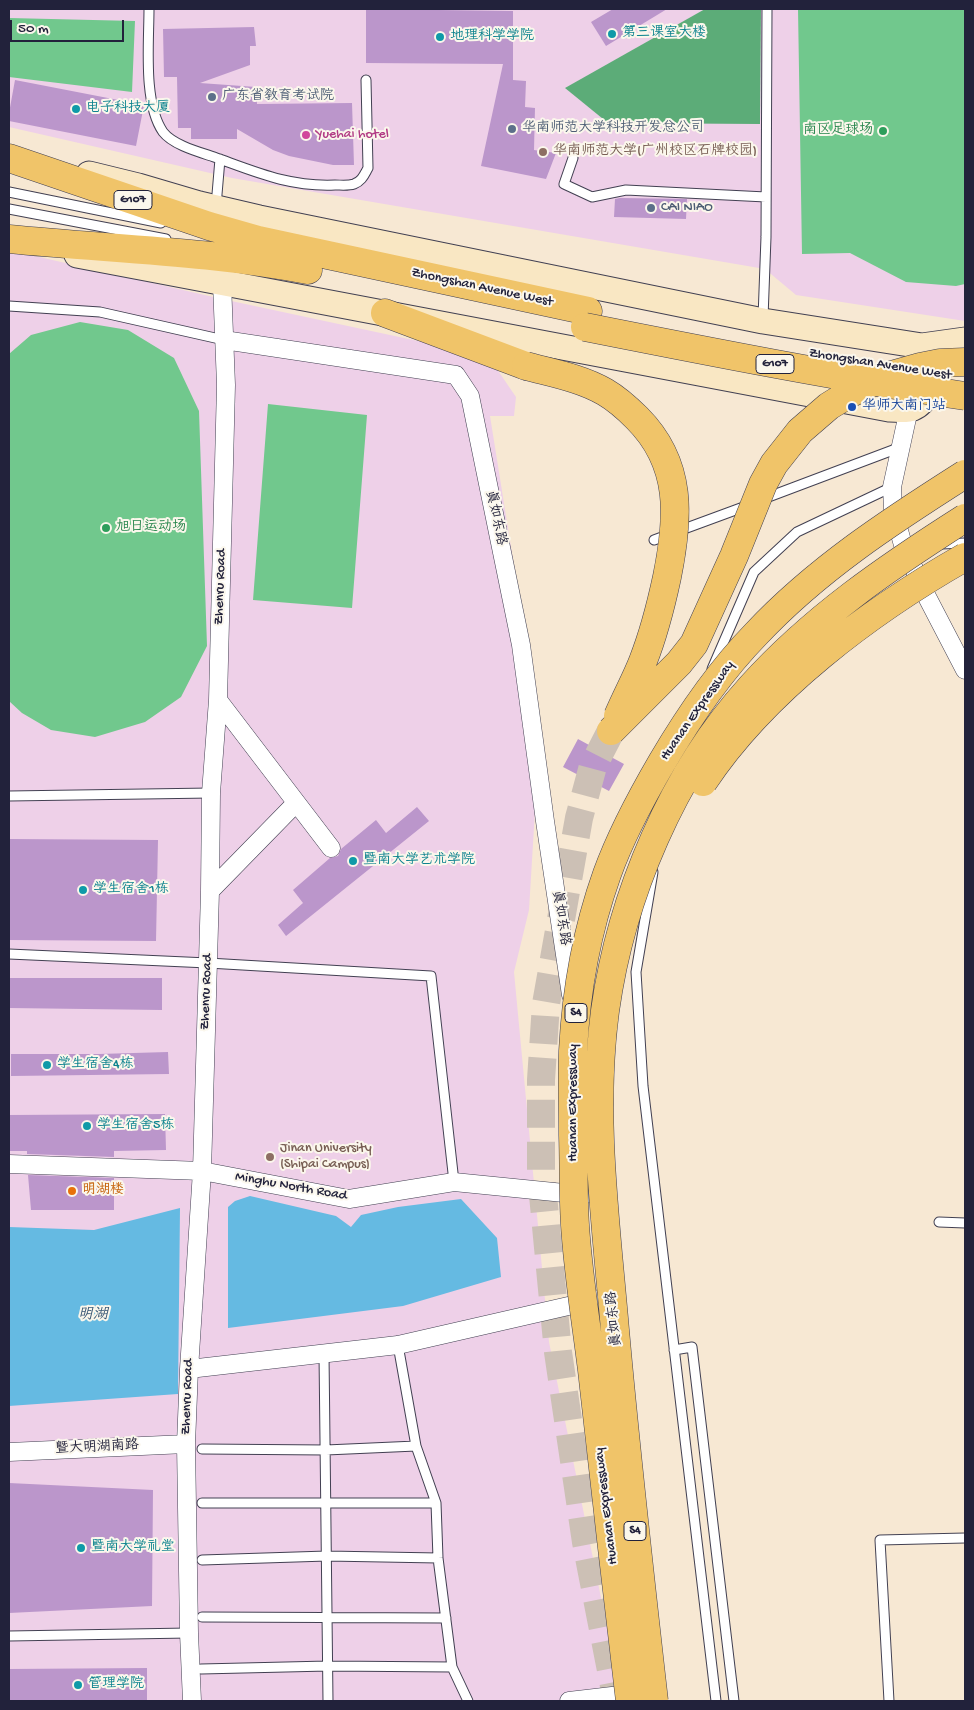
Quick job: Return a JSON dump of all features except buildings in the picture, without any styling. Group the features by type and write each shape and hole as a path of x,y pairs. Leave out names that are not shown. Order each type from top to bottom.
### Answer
{"highway":[{"name":"Zhongshan Avenue West","path":"9,158 209,226 261,251 586,319 764,362 890,385 965,396"},
{"name":"Zhongshan Avenue West","path":"9,240 192,254 261,251"},
{"path":"385,313 526,366 588,384 604,392 619,402 644,425 668,465 675,496 675,530 662,600 643,661 611,731 679,663 694,644 734,556 763,484 774,464 800,431 829,406 881,378 940,363 965,362"},
{"name":"Zhongshan Avenue West","path":"586,319 965,379"},
{"name":"Huanan Expressway","path":"650,1696 575,1227 573,1050 581,981 599,898 615,853 634,812 656,772 690,717 742,649 772,617 806,586 839,560 902,514 965,474"},
{"name":"Huanan Expressway","path":"650,1696 602,1184 600,1138 601,1073 605,1012 612,970 630,900 652,844 675,796 718,729 749,688 795,643 852,594 965,518"},
{"path":"630,900 705,779 722,755 763,710 804,671 844,638 920,583 965,557"}],"main road":[{"path":"9,158 102,177 216,208 763,321 922,346 965,340"},
{"path":"9,240 222,283 889,408 965,386"},
{"path":"858,403 878,392 887,377 884,350 877,339"},
{"path":"920,399 934,369 922,346"}],"street":[{"name":"Zhenru Road","path":"192,1701 189,1633 194,1446 189,1368 202,1171 211,793 218,700 226,385 222,283"},
{"name":"真如东路","path":"224,340 456,375 470,396 521,645 546,831 602,1197 650,1696"},
{"path":"920,399 901,447 892,487 893,509 903,545 926,595 965,670"},
{"path":"218,700 330,848"},
{"path":"210,891 296,804"},
{"name":"Minghu North Road","path":"9,1164 202,1171 349,1199 454,1182 602,1197"},
{"path":"189,1368 398,1345 612,1296"},
{"name":"暨大明湖南路","path":"9,1452 194,1446"},
{"path":"569,1701 650,1696"}],"lane":[{"path":"149,9 149,75 154,111 164,133 182,146 258,174 288,182 324,186 353,185 363,179 368,168 366,80"},
{"path":"763,321 767,9"},
{"path":"573,158 564,184 592,197 626,190 766,197"},
{"path":"216,208 220,159"},
{"path":"9,192 173,225 261,251"},
{"path":"9,209 182,243 261,251"},
{"path":"9,306 100,312 224,340"},
{"path":"920,399 965,396"},
{"path":"654,540 901,447"},
{"path":"716,1701 643,1086 636,972 669,778 722,641 754,572 797,532 892,487"},
{"path":"903,545 965,543"},
{"path":"9,796 211,793"},
{"path":"9,954 208,962 430,976 454,1182"},
{"path":"939,1222 965,1223"},
{"path":"398,1345 416,1446 436,1503 438,1558 452,1667 468,1701"},
{"path":"674,1350 692,1347 734,1701"},
{"path":"324,1354 328,1701"},
{"path":"194,1446 326,1450 416,1446"},
{"path":"202,1503 436,1503"},
{"path":"888,1701 880,1540 965,1538"},
{"path":"202,1560 326,1556 438,1558"},
{"path":"202,1618 446,1618"},
{"path":"9,1636 189,1633"},
{"path":"201,1669 328,1666 452,1667"}],"shaded area":[{"name":"华南师范大学(广州校区石牌校园)","path":"9,9 965,9 965,321 796,295 765,269 232,178 9,127"},
{"name":"Jinan University (Shipai Campus)","path":"9,250 222,299 488,356 516,397 514,416 490,416 540,728 529,910 514,972 549,1342 622,1701 9,1701"}],"green space":[{"path":"705,9 761,9 760,124 608,123 565,88"},
{"name":"南区足球场","path":"798,9 965,9 965,284 956,286 906,282 850,253 802,254"},
{"path":"9,18 135,21 132,92 9,77"},
{"name":"旭日运动场","path":"80,322 128,330 174,358 199,411 207,646 181,697 145,722 95,737 51,730 22,713 9,701 9,354 31,335"},
{"path":"268,404 367,415 352,608 253,600"}],"water":[{"path":"250,1196 336,1216 351,1227 361,1215 398,1207 461,1199 497,1238 501,1277 403,1306 228,1328 228,1207 235,1201"},
{"name":"明湖","path":"180,1208 178,1394 9,1406 9,1227 94,1230"}],"tunnel":[{"path":"611,731 593,766 579,818 546,1004 541,1080 541,1174 558,1352 586,1542 617,1701"}],"place":[{"name":"第三课室大楼","path":"612,34"},
{"name":"地理科学学院","path":"440,37"},
{"name":"广东省教育考试院","path":"212,97"},
{"name":"电子科技大厦","path":"76,109"},
{"name":"华南师范大学科技开发总公司","path":"512,129"},
{"name":"南区足球场","path":"883,131"},
{"name":"Yuehai hotel","path":"306,135"},
{"name":"华南师范大学(广州校区石牌校园)","path":"543,152"},
{"name":"CAI NIAO","path":"651,208"},
{"name":"华师大南门站","path":"852,407"},
{"name":"旭日运动场","path":"106,528"},
{"name":"暨南大学艺术学院","path":"353,861"},
{"name":"学生宿舍1栋","path":"83,890"},
{"name":"学生宿舍4栋","path":"47,1065"},
{"name":"学生宿舍5栋","path":"87,1126"},
{"name":"Jinan University (Shipai Campus)","path":"270,1157"},
{"name":"明湖楼","path":"72,1191"},
{"name":"暨南大学礼堂","path":"81,1548"},
{"name":"管理学院","path":"78,1685"}]}
